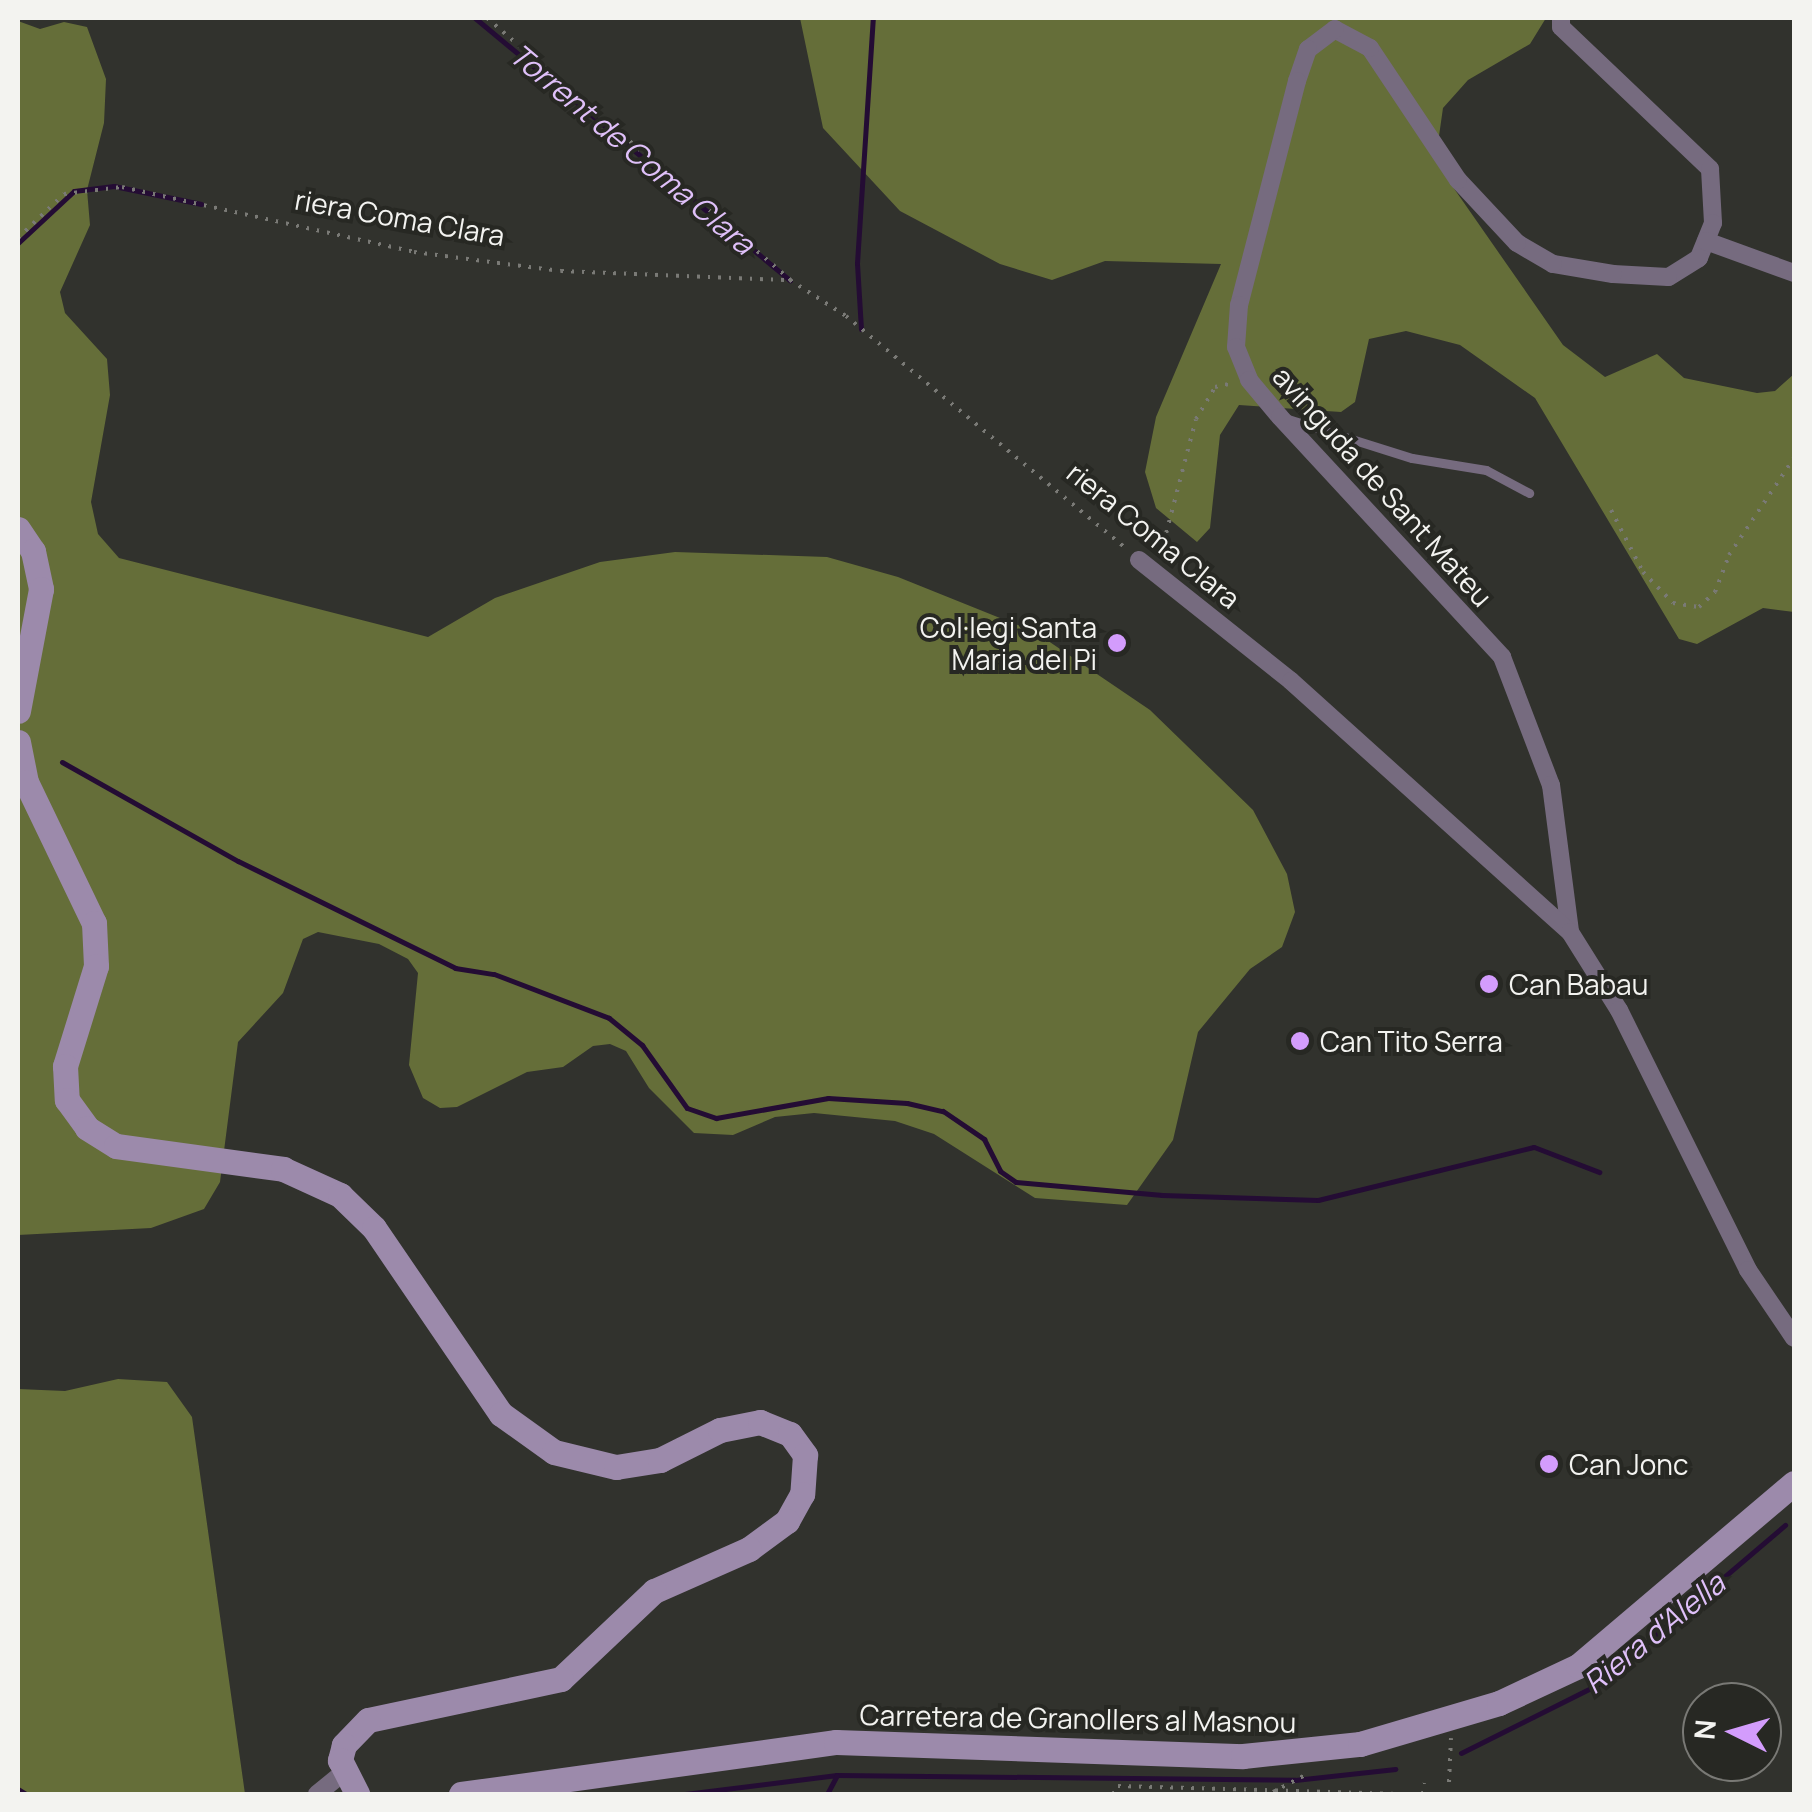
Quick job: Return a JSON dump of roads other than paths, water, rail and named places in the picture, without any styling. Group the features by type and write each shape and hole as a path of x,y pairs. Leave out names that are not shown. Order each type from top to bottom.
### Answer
{"main road":[{"path":"18,528 33,551 41,589 18,711"},
{"path":"18,742 26,782 94,923 96,966 64,1066 67,1100 88,1128 116,1146 283,1169 340,1195 374,1228 501,1414 554,1452 627,1466 660,1460 738,1424 760,1422 790,1434 805,1455 802,1494 787,1521 748,1549 654,1592 561,1679 526,1692 406,1707 368,1720 344,1745 349,1784"},
{"name":"Carretera de Granollers al Masnou","path":"462,1794 836,1742 1243,1756 1360,1744 1499,1703 1578,1666 1794,1483"}],"street":[{"path":"1561,18 1562,27 1710,169 1713,222 1706,241 1794,273"},
{"name":"avinguda de Sant Mateu","path":"1570,932 1551,785 1502,657 1248,380 1236,347 1239,306 1268,181 1308,48 1335,29 1370,48 1458,180 1518,243 1541,257 1613,274 1668,277 1699,258 1706,241"},
{"name":"riera Coma Clara","path":"1139,560 1292,681 1570,932 1619,1010 1748,1270 1794,1338"},
{"path":"317,1794 349,1784"}],"lane":[{"path":"1280,418 1412,458 1486,470 1528,493"}],"waterway":[{"name":"Torrent de Coma Clara","path":"475,18 790,280"},
{"path":"861,329 857,263 873,18"},
{"path":"18,243 74,191 114,186 201,204"},
{"path":"62,762 238,861 455,968 494,974 609,1018 642,1045 687,1108 716,1118 828,1098 907,1103 943,1111 984,1139 1000,1171 1016,1182 1162,1195 1318,1200 1534,1147 1599,1172"},
{"name":"Riera d'Alella","path":"1461,1753 1597,1685 1785,1525"},
{"name":"Riera d'Alella","path":"685,1794 837,1775 1295,1780 1395,1769"},
{"path":"827,1794 837,1775"},
{"path":"18,1789 26,1794"}],"place":[{"name":"Col·legi Santa Maria del Pi","path":"1117,643"},
{"name":"Can Babau","path":"1489,984"},
{"name":"Can Tito Serra","path":"1300,1041"},
{"name":"Can Jonc","path":"1549,1464"}]}
